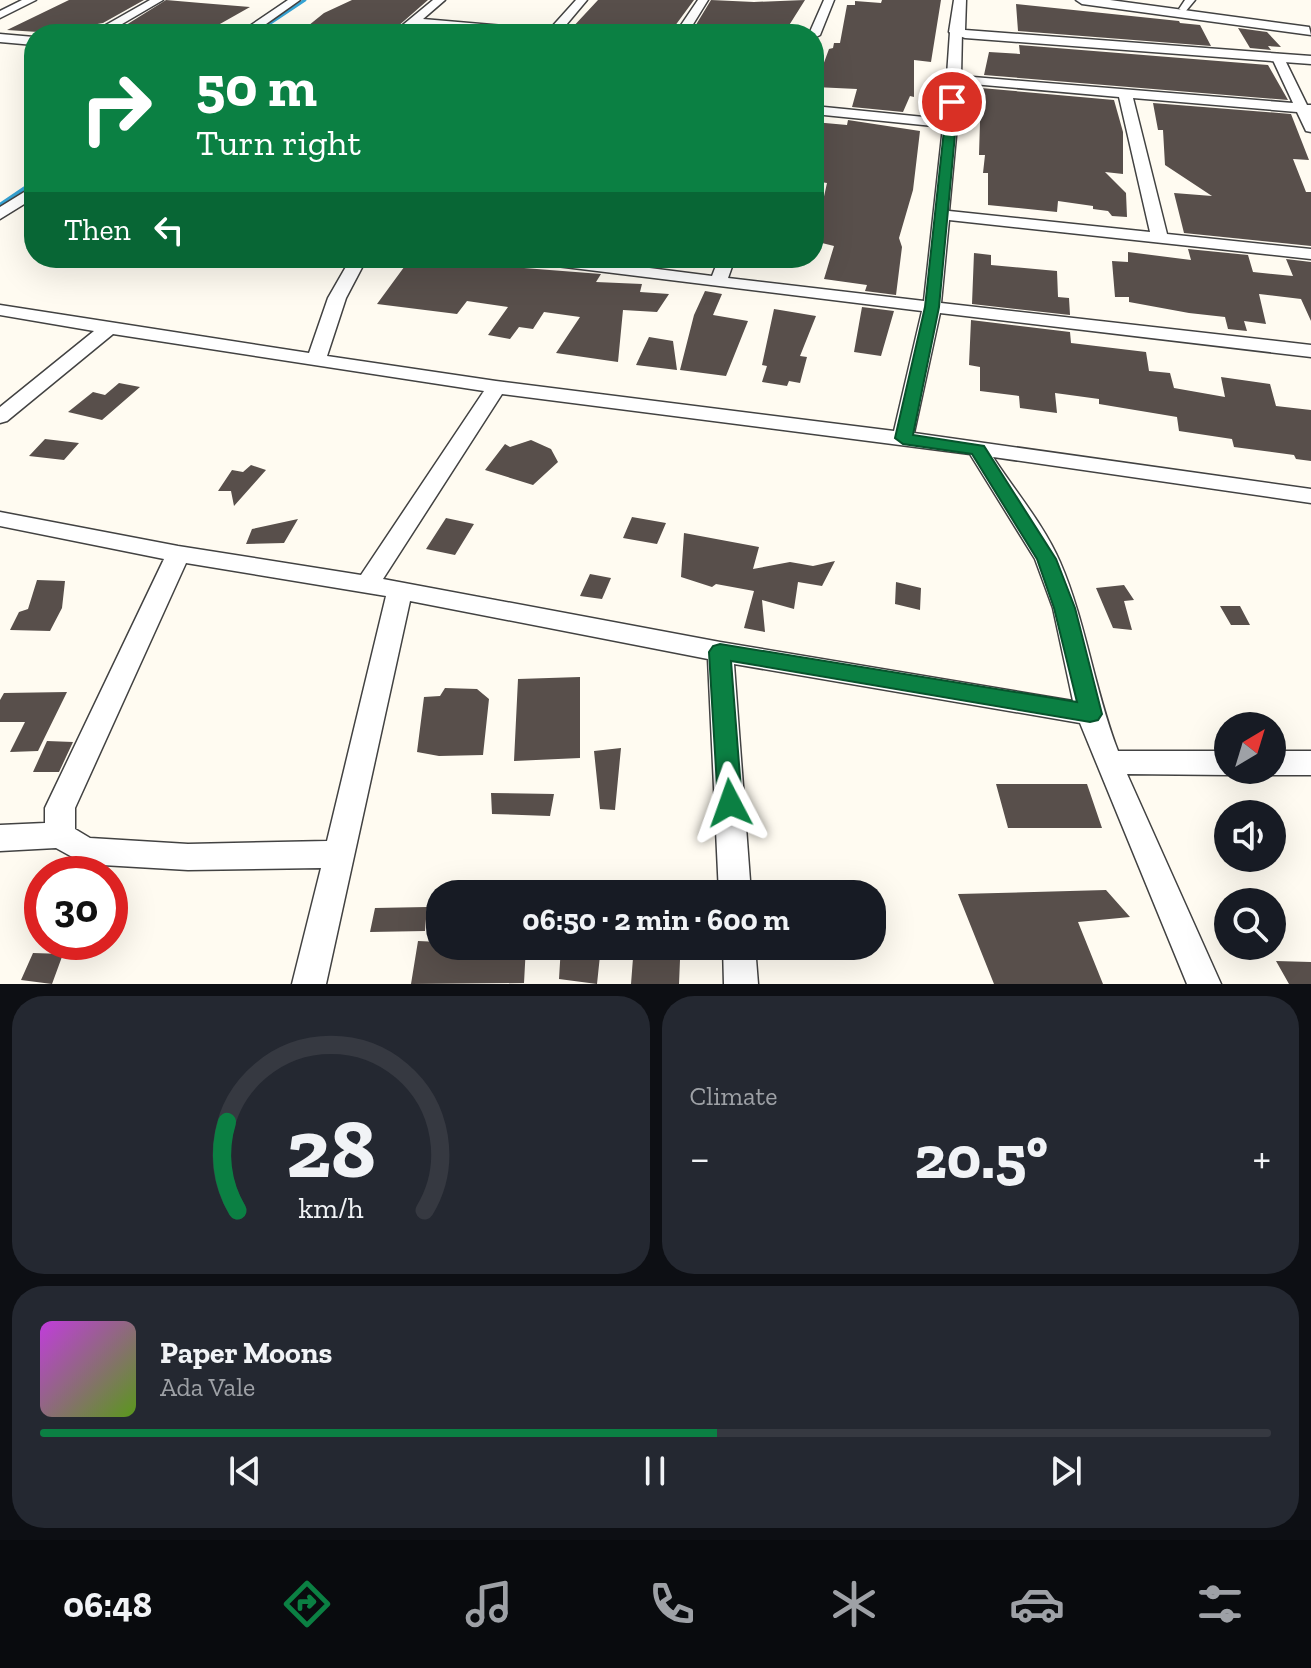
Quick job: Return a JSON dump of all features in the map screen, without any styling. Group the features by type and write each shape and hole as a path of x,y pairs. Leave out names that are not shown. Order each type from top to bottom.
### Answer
{"street":[{"path":"0,15 31,0"},
{"path":"114,24 158,0"},
{"path":"259,24 295,0"},
{"path":"278,24 314,0"},
{"path":"410,24 440,0"},
{"path":"563,24 582,0"},
{"path":"687,24 703,0"},
{"path":"819,24 829,0"},
{"path":"903,438 932,307 960,0"},
{"path":"1082,0 1310,30"},
{"path":"1117,0 1188,5 1310,30"},
{"path":"412,22 436,24"},
{"path":"956,32 1311,60"},
{"path":"0,38 24,40"},
{"path":"1278,58 1306,109 1311,128"},
{"path":"955,79 1306,109"},
{"path":"1125,93 1160,239"},
{"path":"824,111 949,124"},
{"path":"0,198 24,182"},
{"path":"0,214 24,198"},
{"path":"942,215 1311,254"},
{"path":"317,358 337,298 354,268"},
{"path":"610,268 1311,351"},
{"path":"718,282 723,268"},
{"path":"0,310 496,387 903,438 1311,496"},
{"path":"0,417 109,328"},
{"path":"367,585 496,387"},
{"path":"978,450 1047,559 1065,608 1090,714 1204,984"},
{"path":"0,519 178,554 400,590 720,652 1090,714"},
{"path":"60,835 60,808 65,796 178,554"},
{"path":"309,984 400,590"},
{"path":"720,652 734,880"},
{"path":"1108,762 1214,763"},
{"path":"1286,763 1311,763"},
{"path":"0,838 60,835 85,851 123,854 188,857 340,854"},
{"path":"740,960 741,984"}],"building":[{"path":"69,0 144,0 103,23 24,24 24,31 7,30"},
{"path":"166,0 250,7 220,24 128,24"},
{"path":"352,0 428,0 400,24 310,24 324,13"},
{"path":"598,0 694,0 676,24 576,24"},
{"path":"711,0 805,0 790,24 696,24"},
{"path":"882,0 941,0 931,62 914,60 914,97 910,96 903,112 852,107 857,89 824,87 824,63 829,49 833,48 834,43 840,43 847,5 855,5 855,1 881,3"},
{"path":"1016,4 1200,25 1211,46 1018,31"},
{"path":"1238,28 1267,32 1281,47 1268,46 1271,50 1250,48"},
{"path":"1019,45 1268,65 1288,100 984,75 989,52 1020,54"},
{"path":"981,88 1114,100 1123,132 1123,174 1105,172 1126,193 1127,217 1112,216 1108,211 1093,209 1093,206 1058,201 1057,212 988,205 988,173 983,173 985,155 979,155"},
{"path":"1153,103 1291,114 1309,160 1293,159 1306,192 1311,192 1311,246 1184,233 1174,193 1212,196 1165,165 1163,130 1158,130"},
{"path":"848,120 920,131 913,190 899,238 902,247 896,295 865,291 867,285 824,279 834,246 824,244 827,183 824,183 824,123 847,125"},
{"path":"1188,249 1248,255 1253,272 1293,276 1286,259 1311,262 1311,321 1301,299 1259,294 1266,324 1244,321 1247,331 1228,329 1225,317 1129,302 1129,297 1115,297 1112,261 1128,262 1128,252 1191,260"},
{"path":"974,253 991,255 991,265 1057,271 1058,297 1069,298 1070,315 972,304"},
{"path":"403,268 525,268 601,274 596,282 642,284 640,292 669,294 657,312 623,310 618,362 556,353 580,317 544,312 533,329 519,327 510,339 488,335 508,307 467,301 457,314 377,304"},
{"path":"705,291 722,294 713,315 748,321 726,376 680,370 694,315"},
{"path":"862,307 894,311 881,356 854,352"},
{"path":"774,309 816,316 800,356 807,357 800,383 789,381 787,386 762,382 767,366 762,365"},
{"path":"971,320 1070,332 1071,343 1146,352 1149,371 1170,373 1174,388 1225,397 1221,377 1270,384 1276,406 1311,410 1311,461 1296,459 1294,455 1234,447 1232,439 1179,431 1177,417 1099,404 1099,399 1055,393 1057,413 1020,408 1019,396 980,391 980,367 969,365"},
{"path":"649,337 673,341 677,370 636,365"},
{"path":"119,383 140,387 102,420 68,412 93,392 105,395"},
{"path":"45,439 79,443 64,460 29,456"},
{"path":"531,440 551,449 558,462 533,485 485,470 505,444 510,447"},
{"path":"251,465 266,470 234,506 231,491 218,491 232,470 243,472"},
{"path":"632,517 666,523 657,544 623,538"},
{"path":"446,518 474,524 455,555 426,549"},
{"path":"298,519 284,543 246,544 252,529"},
{"path":"684,533 759,547 753,569 790,562 813,566 835,561 822,586 798,582 794,609 762,600 765,632 744,628 754,591 716,584 712,587 681,577"},
{"path":"590,574 611,578 602,599 580,596"},
{"path":"37,580 65,581 62,608 50,631 10,630 19,612 28,609"},
{"path":"896,582 921,588 920,610 895,604"},
{"path":"1124,585 1134,600 1124,601 1132,630 1113,628 1096,588"},
{"path":"1220,606 1240,606 1250,625 1231,625"},
{"path":"580,677 580,758 514,761 518,679"},
{"path":"445,688 477,689 489,699 483,755 439,756 417,752 424,697 440,696"},
{"path":"67,692 38,751 10,752 25,722 0,722 0,700 4,693"},
{"path":"47,741 73,742 59,772 33,772"},
{"path":"621,748 615,810 600,809 594,751"},
{"path":"996,784 1087,784 1102,828 1008,828"},
{"path":"491,793 554,794 550,816 492,814"},
{"path":"1106,890 1130,917 1078,922 1103,984 994,984 958,894"},
{"path":"426,907 425,931 370,932 375,908"},
{"path":"418,941 426,941 426,960 525,960 524,983 411,984"},
{"path":"30,960 61,960 52,984 21,980"},
{"path":"560,960 600,960 597,984 559,979"},
{"path":"633,960 680,960 679,984 631,984"},
{"path":"1276,961 1311,962 1311,984 1289,984"}],"waterway":[{"path":"269,24 305,0"},
{"path":"0,205 24,189"}],"route":[{"path":"730,803 720,652 1090,714 1065,608 1047,559 978,450 903,438 932,307 952,102"}]}
